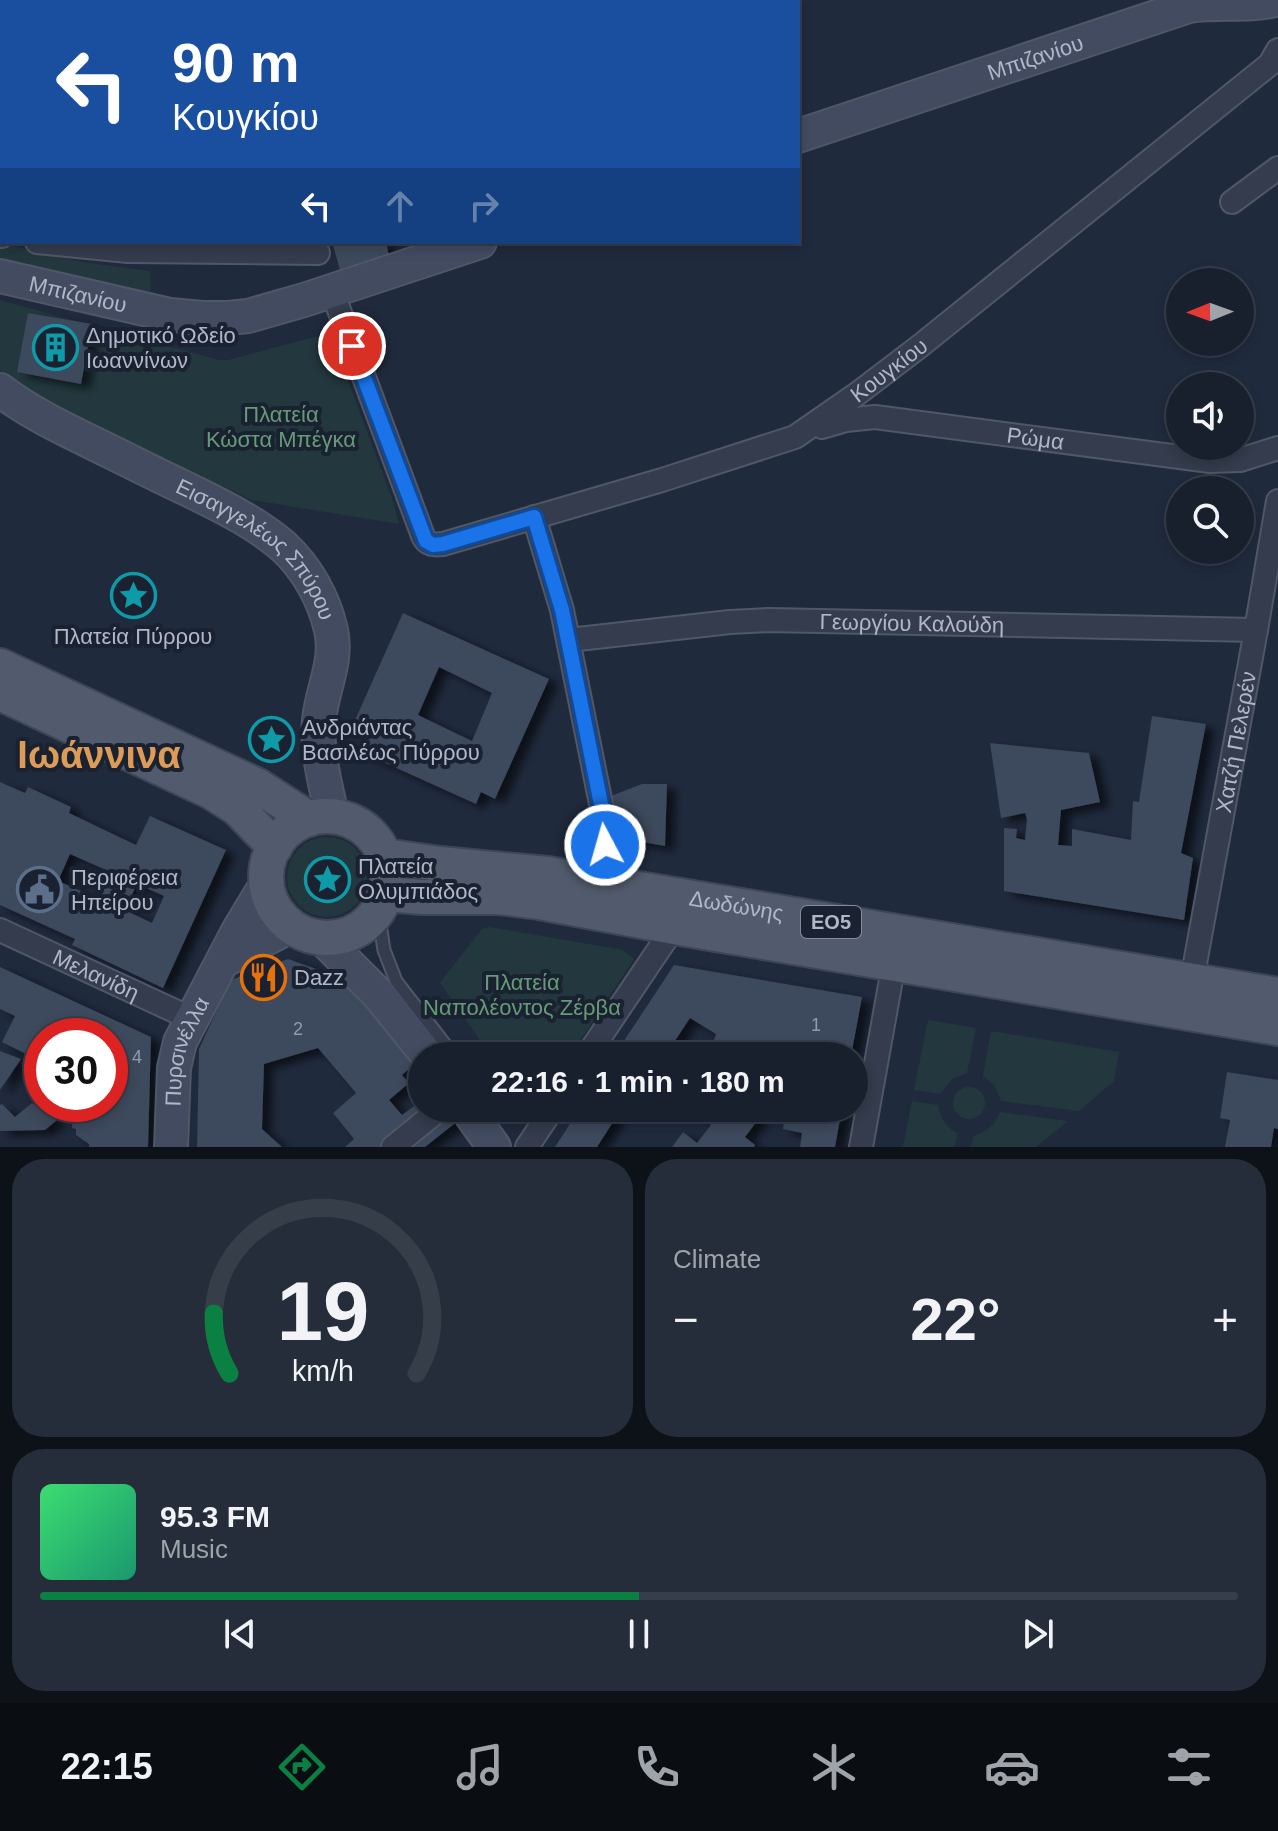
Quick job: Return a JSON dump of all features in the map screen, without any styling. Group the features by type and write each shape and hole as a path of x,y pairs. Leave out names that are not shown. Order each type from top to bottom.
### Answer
{"main road":[{"path":"1134,0 1167,13"},
{"name":"Μπιζανίου","path":"800,135 1189,6 1254,4 1275,0"},
{"name":"Μπιζανίου","path":"0,276 170,315 210,318 248,316 474,244"},
{"name":"Εισαγγελέως Σπύρου","path":"0,390 59,427 246,520 275,540 298,562 319,597 332,639 331,665 318,731 321,818"},
{"path":"0,666 321,818 351,821 368,832 384,856 388,875 382,902 360,929 348,935 322,938 291,926 274,907 267,883 267,866 275,847 292,827 321,818"},
{"path":"0,693 227,801 275,847"},
{"name":"Δωδώνης","path":"384,856 548,874 1278,995"},
{"name":"Πυρσινέλλα","path":"171,1147 174,1068 180,1042 238,931 267,883"},
{"name":"Δωδώνης","path":"382,902 422,897 498,897 559,905 1278,1028"},
{"path":"223,961 291,926"},
{"path":"322,938 378,994 417,1042"},
{"path":"476,1122 494,1147"}],"street":[{"name":"Κουγκίου","path":"332,291 423,536 428,543 443,544 662,480 795,437 920,346 1270,64 1278,50"},
{"path":"1232,202 1278,168"},
{"path":"57,244 128,251 318,253"},
{"name":"Ρώμα","path":"795,437 846,420 869,416 1210,461 1240,460 1278,448"},
{"name":"Χατζή Πελερέν","path":"1192,980 1256,630 1274,551 1278,501"},
{"path":"534,517 569,640 604,819 605,845 600,883"},
{"name":"Γεωργίου Καλούδη","path":"569,640 769,620 1256,630"},
{"path":"596,1042 674,927"},
{"name":"Μελανίδη","path":"0,930 192,1019"},
{"path":"861,1147 894,963"},
{"path":"393,1147 424,1122"},
{"path":"527,1147 544,1122"}],"lane":[{"path":"382,902 384,950 396,981 443,1042"}],"green space":[{"path":"0,244 4,244 82,262 150,271 151,299 0,265"},
{"name":"Πλατεία Κώστα Μπέγκα","path":"0,300 219,360 330,333 399,524 252,500 72,417 0,371"},
{"name":"Πλατεία Ολυμπιάδος","path":"319,837 335,837 349,844 360,855 367,869 364,892 349,910 335,917 319,917 305,910 294,899 287,885 287,869 294,855 305,844"},
{"name":"Πλατεία Ναπολέοντος Ζέρβα","path":"489,927 623,950 634,959 579,1042 481,1042 440,983 482,929"},
{"path":"928,1020 976,1028 967,1073 952,1079 940,1094 914,1090"},
{"path":"991,1031 1119,1052 1114,1081 1079,1111 1001,1101 994,1085 983,1076"},
{"path":"969,1087 981,1091 985,1103 981,1115 969,1119 957,1115 953,1103 957,1091"},
{"path":"912,1101 938,1105 944,1122 957,1133 955,1147 903,1147"},
{"path":"1000,1112 1068,1121 1036,1147 971,1147 973,1136 990,1128"}],"building":[{"path":"333,244 386,244 389,256 340,270"},
{"name":"Δημοτικό Ωδείο Ιωαννίνων","path":"28,313 92,324 81,384 17,372"},
{"path":"403,613 549,679 495,799 481,792 476,804 359,751 366,736 351,729","holes":["439,667 492,693 472,741 418,715"]},
{"path":"1152,716 1206,724 1181,853 1193,858 1184,920 1004,891 1004,828 1017,829 1016,838 1025,840 1027,819 1025,813 1001,818 990,743 1089,753 1100,802 1061,810 1058,845 1072,846 1072,829 1131,840 1133,801 1139,802"},
{"name":"Περιφέρεια Ηπείρου","path":"0,782 25,793 28,787 71,807 69,813 136,845 150,816 226,850 163,988 72,945 75,939 0,905","holes":["70,854 106,870 95,897 58,881","137,884 164,896 152,923 125,910"]},
{"path":"642,784 667,784 665,846 619,838 611,796"},
{"path":"288,959 353,982 408,1053 408,1070 402,1075 408,1084 389,1100 402,1115 408,1110 408,1122 456,1122 425,1147 345,1147 354,1139 333,1113 356,1093 318,1048 264,1064 262,1129 282,1147 197,1147 199,1049 231,980"},
{"path":"674,965 862,997 854,1042 713,1042 716,1034 690,1018 674,1042 623,1042"},
{"path":"0,967 110,1018 24,1018 24,1053 2,1042 15,1016 0,1009"},
{"path":"128,1026 151,1037 148,1147 89,1147 72,1128 72,1122 128,1122"},
{"path":"0,1051 21,1059 0,1090"},
{"path":"1227,1072 1278,1080 1278,1129 1274,1128 1271,1147 1225,1147 1230,1120 1220,1118"},
{"path":"0,1105 15,1117 24,1110 24,1122 55,1122 45,1130 0,1131"},
{"path":"571,1122 613,1122 597,1147 555,1147"},
{"path":"707,1122 756,1122 745,1137 755,1145 672,1147 683,1132 697,1143 711,1125"},
{"path":"784,1122 839,1122 835,1147 800,1147 802,1133 783,1129"}],"place":[{"name":"Δημοτικό Ωδείο Ιωαννίνων","path":"55,348"},
{"name":"Πλατεία Πύρρου","path":"133,595"},
{"name":"Ανδριάντας Βασιλέως Πύρρου","path":"271,740"},
{"name":"Πλατεία Ολυμπιάδος","path":"327,879"},
{"name":"Περιφέρεια Ηπείρου","path":"40,890"},
{"name":"Dazz","path":"263,977"}],"district":[{"name":"Ιωάννινα","path":"99,755"}],"route":[{"path":"352,346 428,543 443,544 534,517 569,640 604,819 605,845"}]}
